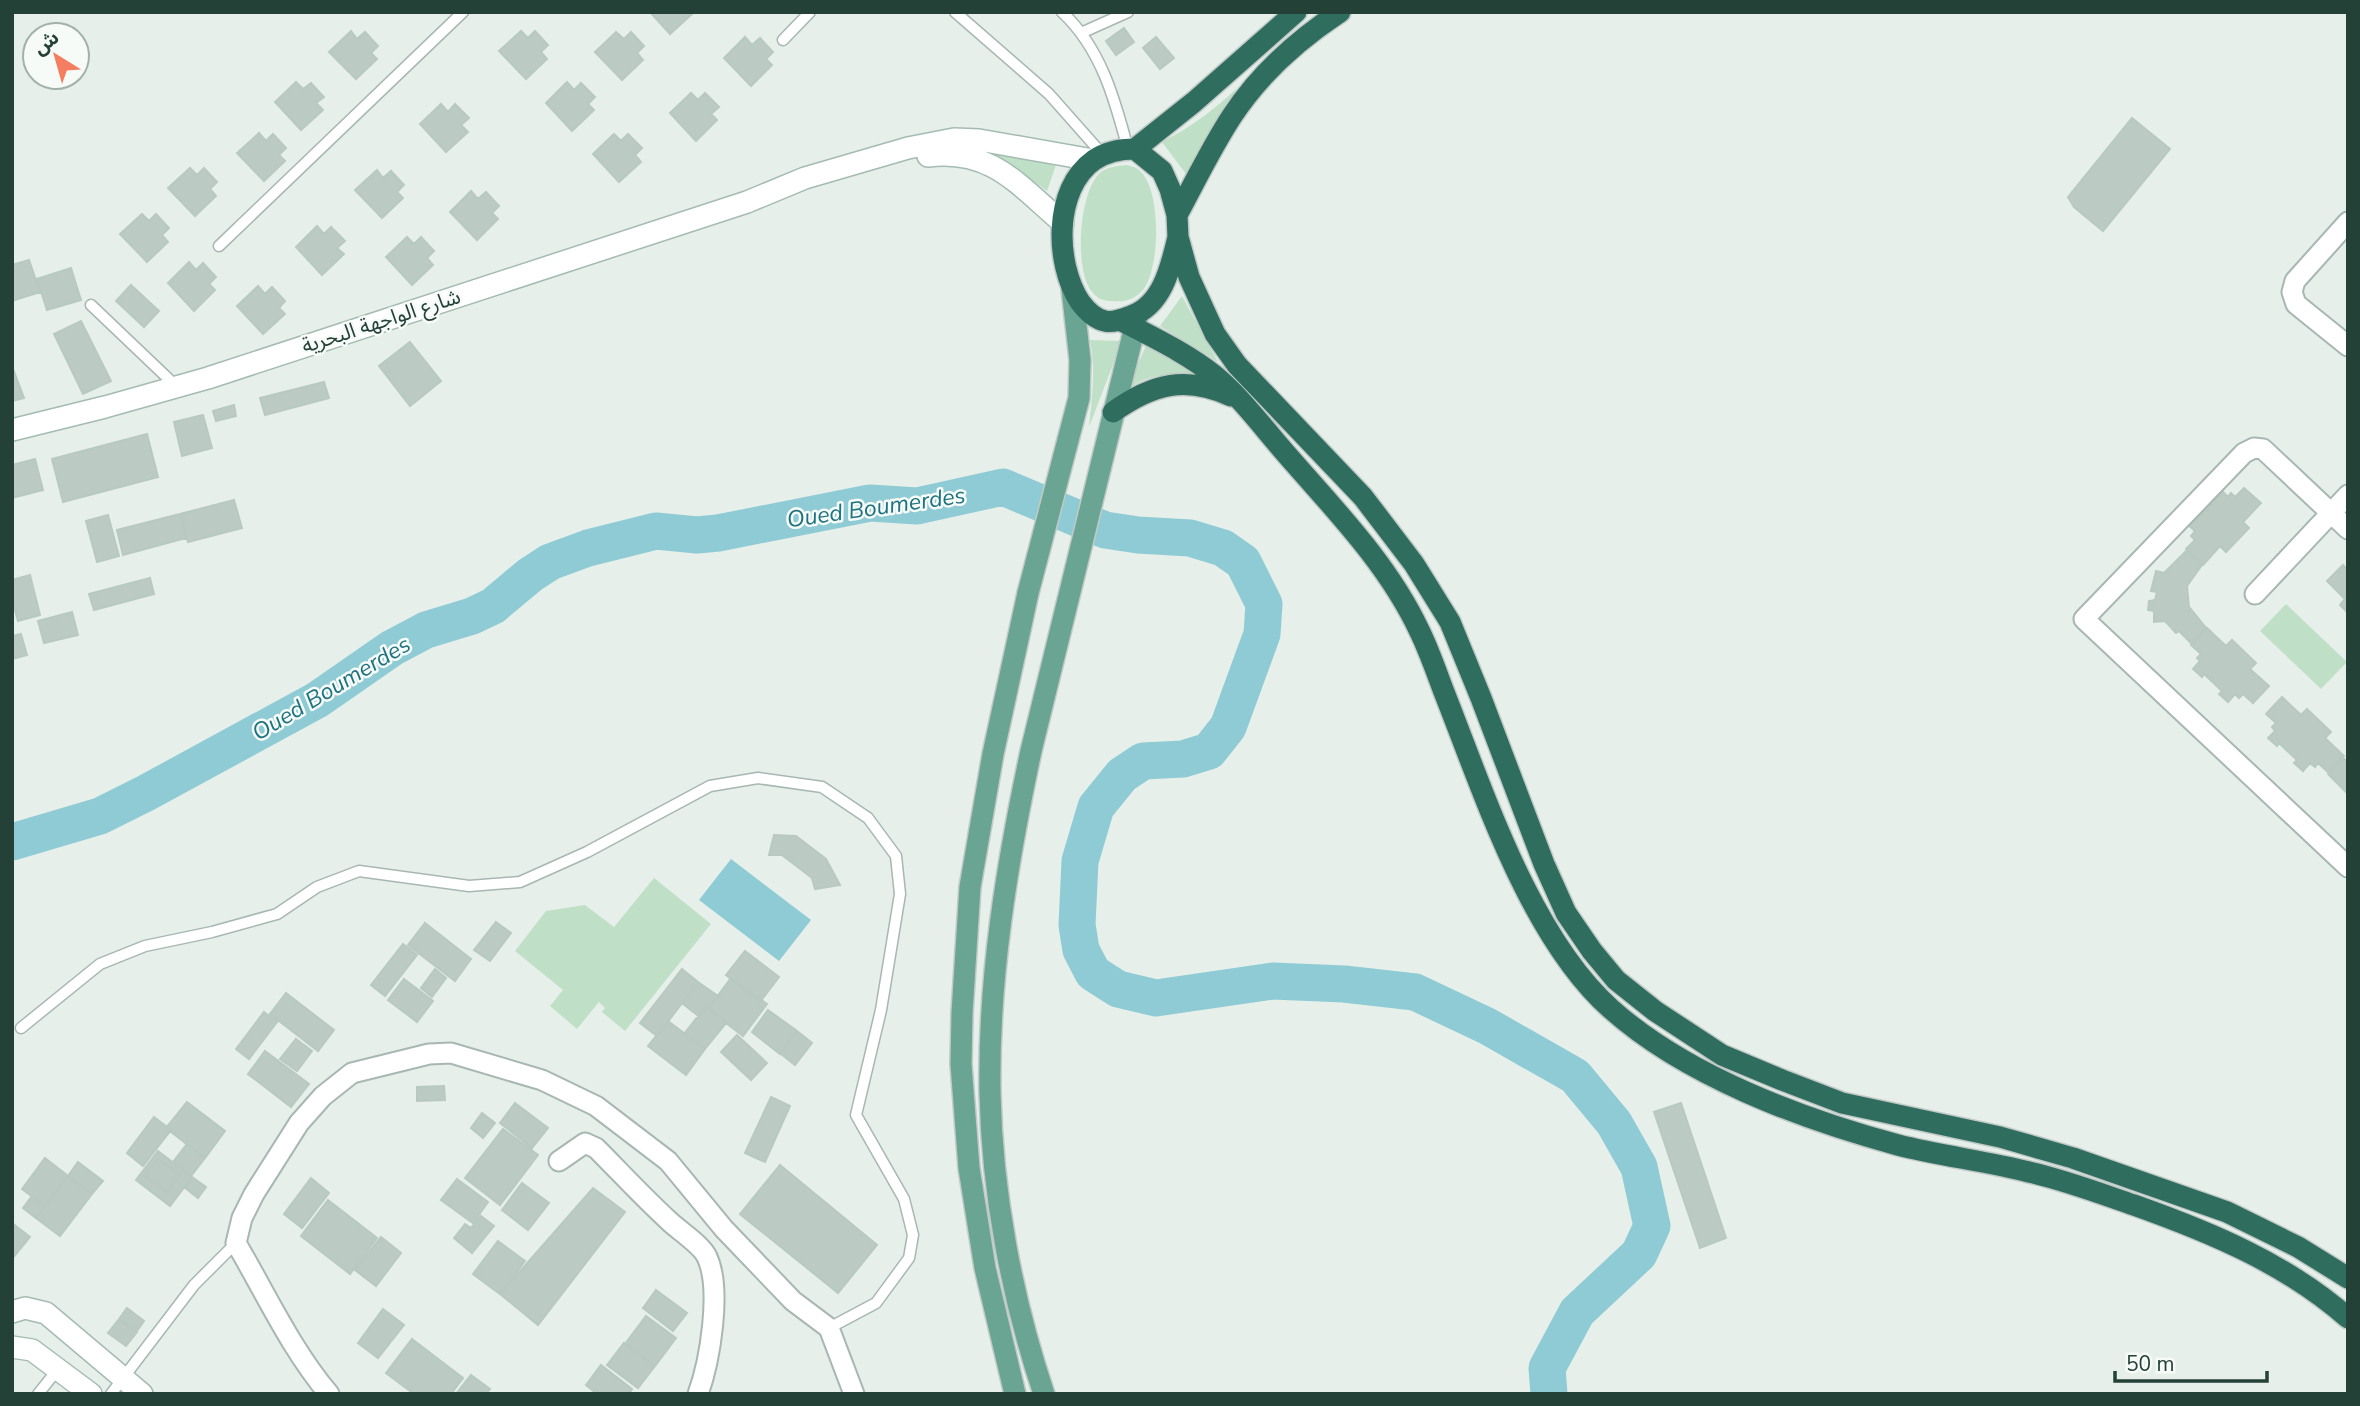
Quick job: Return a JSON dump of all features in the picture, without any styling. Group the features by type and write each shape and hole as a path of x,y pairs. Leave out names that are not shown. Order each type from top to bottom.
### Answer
{"highway":[{"path":"1296,12 1194,102 1132,149 1098,158 1074,186 1065,208 1062,239 1064,267 1072,289 1086,310 1105,321 1130,321 1219,379 1368,550 1399,593 1420,631 1503,838 1534,907 1581,978 1610,1009 1651,1041 1740,1090 1799,1113 1899,1145 2033,1172 2187,1224 2264,1260 2325,1297 2348,1318"},
{"path":"1177,215 1219,137 1254,88 1289,51 1340,12"},
{"path":"1132,149 1162,171 1177,215 1178,237 1189,277 1215,334 1237,365 1363,497 1414,564 1450,622 1544,864 1566,913 1616,980 1655,1011 1722,1055 1782,1080 1842,1102 2000,1137 2061,1154 2214,1207 2298,1247 2348,1278"},
{"path":"1130,321 1158,292 1167,277 1178,237"},
{"path":"1113,412 1136,396 1161,387 1188,384 1215,389 1240,400"}],"main road":[{"name":"شارع الواجهة البحرية","path":"12,429 105,407 176,386 747,202 806,178 908,148 954,139 979,140 1098,158"},
{"name":"شارع الواجهة البحرية","path":"747,202 773,201 915,158 958,154 976,158 997,168 1063,223"},
{"path":"1016,1394 985,1268 969,1168 961,1064 970,887 993,754 1028,593 1079,398 1072,289"},
{"path":"1044,1394 1022,1324 1006,1246 993,1144 990,1049 996,957 1016,824 1113,412 1130,321"},
{"path":"12,1312 25,1308 46,1313 116,1386 142,1394"},
{"path":"12,1347 32,1350 91,1394"}],"street":[{"path":"2348,222 2295,281 2292,292 2296,304 2348,346"},
{"path":"2348,528 2263,449 2254,448 2244,453 2084,619 2348,867"},
{"path":"2255,594 2348,495"},
{"path":"329,1394 306,1363 236,1243 242,1218 299,1123 323,1096 352,1073 429,1054 451,1053 542,1080 596,1106 668,1161 732,1238 793,1301 829,1328 854,1394"},
{"path":"559,1161 585,1143 596,1148 706,1255 713,1289 712,1316 704,1377 698,1394"}],"lane":[{"path":"219,246 463,12"},
{"path":"783,40 810,12"},
{"path":"955,12 1049,94 1098,158"},
{"path":"1062,12 1081,33 1112,89 1132,149"},
{"path":"1081,33 1128,12"},
{"path":"91,305 176,386"},
{"path":"21,1028 100,964 145,946 212,932 277,914 317,887 359,871 469,886 520,882 587,852 710,786 758,778 822,787 868,818 896,856 900,894 881,1010 856,1115 904,1199 913,1235 909,1258 876,1303 829,1328"},
{"path":"116,1386 194,1285 236,1243"},
{"path":"38,1394 58,1369"}],"green space":[{"path":"1236,89 1186,174 1162,142 1201,118"},
{"path":"972,146 1057,162 1047,191 1004,160"},
{"path":"1126,165 1136,168 1145,177 1151,191 1155,209 1155,249 1148,282 1141,292 1127,300 1106,301 1093,293 1087,283 1083,268 1081,231 1088,195 1094,181 1101,172"},
{"path":"1182,296 1218,362 1160,326"},
{"path":"1090,340 1122,341 1089,427 1093,373"},
{"path":"1147,343 1205,377 1155,377 1127,389"},
{"path":"2286,604 2347,662 2321,689 2260,631"},
{"path":"654,878 711,924 625,1031 602,1012 605,1008 599,1002 577,1029 550,1006 563,990 515,951 546,911 585,905 614,927"}],"water":[{"path":"731,859 811,920 779,961 699,900"}],"building":[{"path":"650,12 690,12 692,14 670,34"},
{"path":"1124,28 1134,42 1116,55 1106,41"},
{"path":"351,31 357,39 365,32 378,46 371,53 377,59 356,79 329,52"},
{"path":"521,31 528,38 535,31 548,45 541,52 547,59 526,79 499,51"},
{"path":"616,32 624,39 631,32 644,46 637,53 643,60 622,80 595,52"},
{"path":"745,37 752,45 760,38 773,52 766,59 772,65 751,86 724,58"},
{"path":"1156,37 1174,58 1160,69 1143,48"},
{"path":"296,82 303,89 311,83 324,97 316,103 323,110 301,130 275,102"},
{"path":"567,82 574,90 581,83 595,97 588,104 594,110 572,131 546,103"},
{"path":"691,93 698,100 705,93 719,107 711,114 717,120 696,141 670,113"},
{"path":"441,104 448,112 455,104 469,118 461,125 468,132 446,152 420,124"},
{"path":"2132,118 2170,149 2103,231 2074,207 2068,197"},
{"path":"259,133 266,141 273,134 286,148 279,155 285,161 264,181 237,153"},
{"path":"614,134 621,141 628,134 642,148 635,155 641,162 619,182 593,154"},
{"path":"190,168 197,175 204,168 217,182 210,189 216,196 195,216 168,188"},
{"path":"377,170 383,178 391,171 404,185 397,192 403,198 382,218 355,190"},
{"path":"471,191 478,199 486,192 499,206 492,213 498,219 477,240 450,212"},
{"path":"142,214 149,221 156,214 169,228 162,235 168,242 147,262 120,234"},
{"path":"317,226 324,234 331,227 345,241 337,248 344,254 322,275 296,247"},
{"path":"407,237 414,244 421,237 434,251 427,258 433,265 412,285 386,257"},
{"path":"29,260 40,292 12,301 12,265"},
{"path":"189,262 196,270 203,263 216,277 209,284 215,290 194,311 168,283"},
{"path":"71,268 81,300 47,310 37,279"},
{"path":"131,285 159,311 144,327 116,301"},
{"path":"258,286 265,294 272,287 285,301 279,308 285,314 263,334 237,306"},
{"path":"81,321 111,381 83,394 54,334"},
{"path":"410,342 441,381 410,406 379,366"},
{"path":"12,366 24,398 12,401"},
{"path":"324,382 329,398 265,415 260,398"},
{"path":"234,405 236,416 216,421 213,411"},
{"path":"203,415 212,448 182,456 174,422"},
{"path":"147,434 158,477 63,502 52,459"},
{"path":"35,459 43,490 12,498 12,465"},
{"path":"2244,488 2261,503 2243,522 2249,528 2226,552 2220,546 2203,565 2186,549 2195,540 2191,536 2195,531 2187,524 2196,516 2198,518 2215,501 2212,498 2220,489 2228,497 2231,493 2235,497"},
{"path":"234,500 242,528 188,542 180,514"},
{"path":"180,514 186,538 123,555 117,530"},
{"path":"108,515 119,556 97,562 86,521"},
{"path":"2186,551 2202,565 2187,586 2189,607 2206,628 2191,643 2165,621 2154,622 2154,611 2148,610 2149,601 2155,600 2157,592 2151,591 2156,571 2164,573"},
{"path":"2343,565 2348,570 2348,613 2340,605 2345,599 2327,581"},
{"path":"30,575 40,615 18,621 12,599 12,580"},
{"path":"150,578 154,594 94,610 89,594"},
{"path":"72,612 78,635 44,643 38,621"},
{"path":"2207,628 2226,646 2232,640 2256,663 2250,669 2269,686 2253,703 2243,694 2239,698 2235,694 2228,702 2219,694 2222,691 2204,674 2202,677 2193,669 2200,661 2197,658 2201,654 2191,645"},
{"path":"21,634 27,655 12,659 12,636"},
{"path":"2282,697 2301,715 2307,709 2331,732 2325,738 2344,756 2328,772 2318,763 2315,767 2310,763 2303,771 2294,763 2297,760 2279,743 2277,746 2268,738 2275,731 2272,727 2276,723 2266,714"},
{"path":"2343,758 2348,762 2348,794 2328,774"},
{"path":"774,835 796,836 826,859 840,885 815,889 812,878 782,855 769,855"},
{"path":"496,922 511,933 490,961 474,950"},
{"path":"425,923 471,959 455,981 408,945"},
{"path":"403,944 417,955 385,996 371,985"},
{"path":"745,951 779,977 760,1002 726,975"},
{"path":"435,969 446,978 432,997 421,988"},
{"path":"682,969 698,982 657,1036 640,1023"},
{"path":"731,978 767,1004 743,1036 708,1009"},
{"path":"404,979 433,1001 417,1022 388,1000"},
{"path":"698,982 718,996 701,1018 682,1003"},
{"path":"286,993 334,1030 318,1051 270,1014"},
{"path":"706,1006 727,1022 705,1049 684,1034"},
{"path":"768,1010 797,1031 780,1054 752,1032"},
{"path":"264,1012 277,1022 249,1059 236,1049"},
{"path":"668,1021 705,1049 686,1075 648,1046"},
{"path":"797,1031 812,1043 795,1065 780,1053"},
{"path":"737,1035 767,1063 751,1080 721,1052"},
{"path":"296,1039 312,1051 297,1071 280,1059"},
{"path":"265,1051 309,1084 291,1107 248,1074"},
{"path":"444,1086 445,1100 417,1101 417,1087"},
{"path":"771,1097 790,1106 765,1162 745,1153"},
{"path":"187,1102 225,1131 205,1158 166,1128"},
{"path":"515,1103 548,1128 532,1148 500,1123"},
{"path":"1681,1103 1726,1238 1700,1248 1654,1112"},
{"path":"482,1113 495,1123 483,1138 471,1128"},
{"path":"154,1117 171,1130 143,1166 127,1153"},
{"path":"503,1129 538,1155 500,1205 465,1178"},
{"path":"187,1144 205,1158 191,1176 173,1162"},
{"path":"158,1151 192,1177 170,1206 136,1180"},
{"path":"45,1158 68,1176 45,1206 22,1189"},
{"path":"158,1159 180,1175 167,1192 145,1176"},
{"path":"78,1162 103,1181 92,1194 68,1176"},
{"path":"780,1165 877,1245 838,1293 740,1214"},
{"path":"68,1176 92,1194 60,1236 36,1218"},
{"path":"192,1177 206,1187 198,1198 184,1187"},
{"path":"311,1178 329,1193 302,1228 284,1214"},
{"path":"457,1179 488,1202 473,1223 441,1200"},
{"path":"522,1183 549,1203 528,1230 502,1210"},
{"path":"593,1188 625,1212 538,1325 500,1294"},
{"path":"32,1196 45,1206 36,1218 23,1208"},
{"path":"328,1200 377,1238 350,1274 301,1236"},
{"path":"481,1216 494,1226 472,1253 454,1238 465,1224 471,1228"},
{"path":"12,1223 30,1237 12,1259"},
{"path":"381,1237 401,1253 376,1286 355,1270"},
{"path":"498,1241 525,1261 500,1294 473,1274"},
{"path":"656,1290 687,1313 673,1331 643,1308"},
{"path":"127,1308 144,1321 136,1332 119,1319"},
{"path":"383,1309 404,1325 378,1358 358,1343"},
{"path":"646,1316 676,1338 655,1366 625,1344"},
{"path":"119,1319 137,1332 126,1346 108,1333"},
{"path":"412,1339 463,1378 451,1394 414,1394 386,1373"},
{"path":"624,1343 655,1366 638,1388 607,1365"},
{"path":"601,1365 632,1389 629,1394 597,1394 586,1385"},
{"path":"471,1375 490,1389 486,1394 456,1394"}],"waterway":[{"name":"Oued Boumerdes","path":"12,842 100,816 146,793 317,700 392,648 426,630 472,616 493,606 550,562 588,548 656,531 697,535 718,533 870,503 917,506 1003,487 1105,530 1190,538 1223,548 1243,562 1264,604 1262,634 1228,727 1209,751 1183,759 1143,761 1122,775 1096,807 1080,861 1077,925 1081,950 1093,973 1118,989 1156,998 1273,981 1344,984 1415,992 1487,1026 1575,1076 1614,1123 1639,1167 1652,1226 1639,1254 1577,1312 1547,1368 1549,1394"}]}
